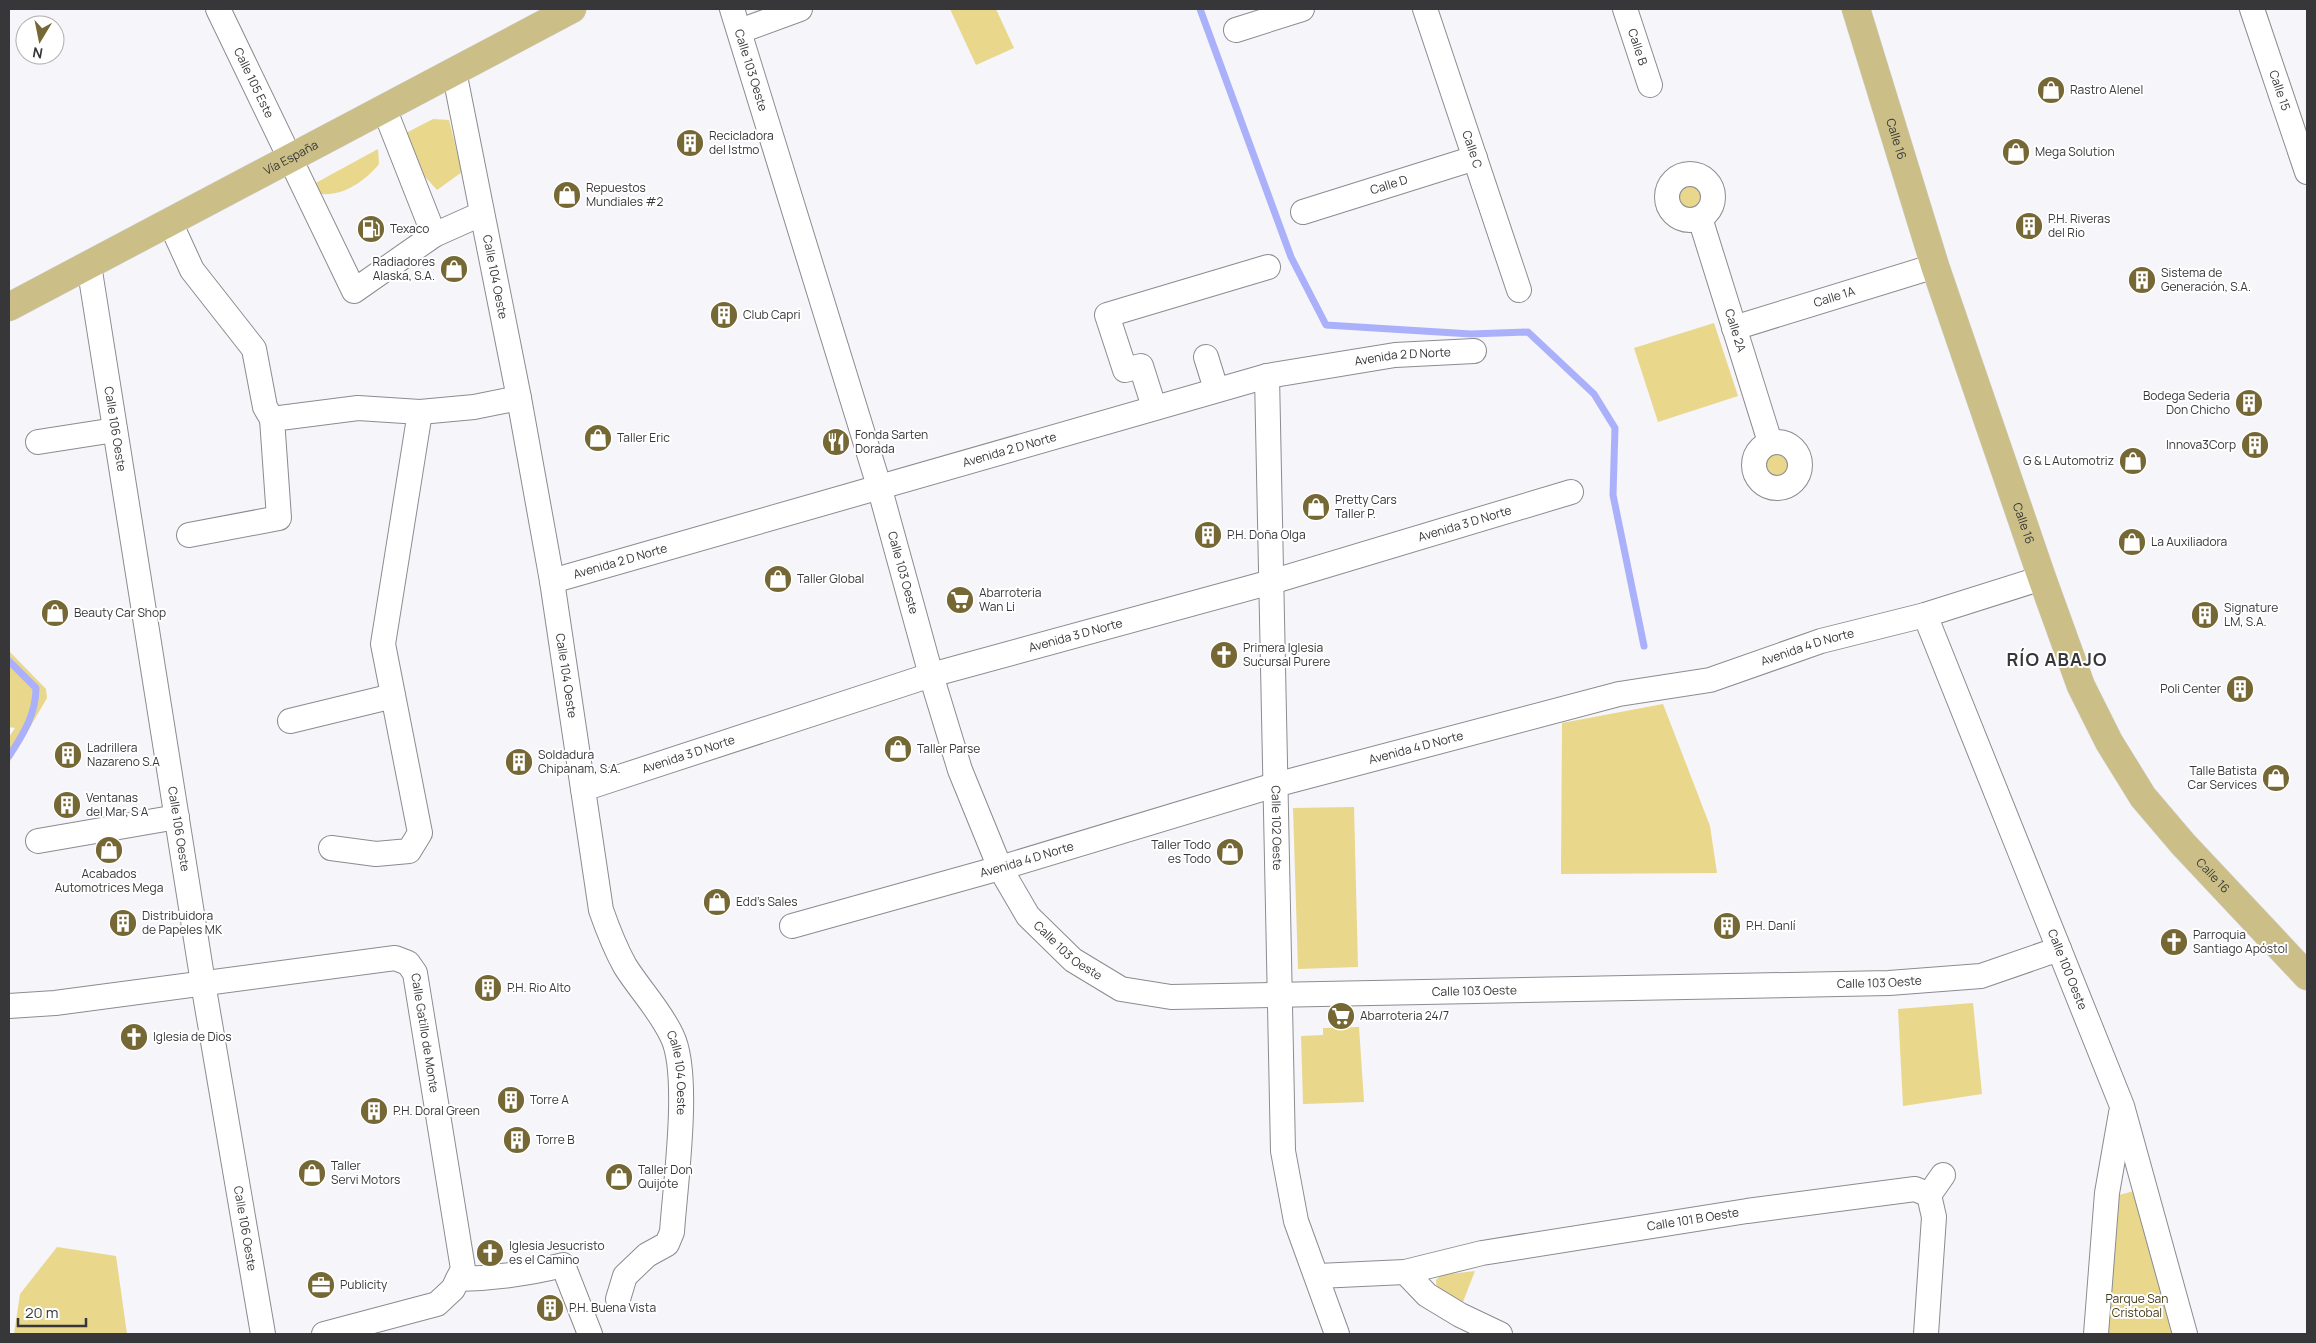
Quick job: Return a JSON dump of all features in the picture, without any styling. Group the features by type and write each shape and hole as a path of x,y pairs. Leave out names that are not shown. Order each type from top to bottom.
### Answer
{"main road":[{"name":"Vía España","path":"9,307 572,9"},
{"name":"Calle 16","path":"1856,9 1935,266 2081,686 2109,742 2143,797 2183,844 2307,976"}],"street":[{"name":"Calle 105 Este","path":"218,9 354,291 434,235"},
{"name":"Calle 103 Oeste","path":"732,9 879,486 930,675 960,770 1000,868 1028,916 1073,960 1121,989 1171,997 1889,983 1981,976 2058,949"},
{"path":"740,32 800,9"},
{"path":"1236,30 1302,9"},
{"name":"Calle C","path":"1425,9 1518,290"},
{"name":"Calle B","path":"1625,9 1650,85"},
{"name":"Calle 15","path":"2252,9 2307,172"},
{"name":"Calle 104 Oeste","path":"454,71 552,581 602,910 613,944 673,1037 680,1066 680,1111 672,1232 667,1244 647,1255 624,1276 618,1299"},
{"path":"384,108 434,235 481,214"},
{"name":"Calle D","path":"1303,212 1475,158"},
{"name":"Calle 2A","path":"1700,218 1770,442"},
{"path":"170,222 192,270 254,349 265,407 272,419 279,518 189,535"},
{"name":"Calle 106 Oeste","path":"89,265 203,982 263,1334"},
{"path":"1154,407 1141,366 1125,370 1107,315 1268,266"},
{"name":"Calle 1A","path":"1734,328 1935,266"},
{"name":"Avenida 2 D Norte","path":"552,581 1216,389 1268,376 1395,355 1474,351"},
{"path":"1206,357 1216,389"},
{"name":"Calle 102 Oeste","path":"1268,376 1283,1151 1296,1220 1318,1276 1337,1334"},
{"path":"272,419 358,408 420,412 474,407 518,398"},
{"path":"331,848 376,854 409,851 420,833 383,644 420,412"},
{"path":"38,442 115,430"},
{"name":"Avenida 3 D Norte","path":"583,789 930,675 1271,582 1571,492"},
{"name":"Avenida 4 D Norte","path":"792,926 1000,868 1275,785 1619,694 1710,680 1821,641 1925,615 2042,578"},
{"name":"Calle 100 Oeste","path":"1925,615 2122,1106 2185,1334"},
{"path":"290,721 393,696"},
{"path":"38,840 177,817"},
{"name":"Calle Gatillo de Monte","path":"9,1006 55,1003 396,958 408,963 414,973 463,1269 458,1279"},
{"path":"2096,1334 2106,1193 2122,1106"},
{"path":"1926,1334 1934,1217 1929,1195 1944,1175"},
{"name":"Calle 101 B Oeste","path":"1318,1276 1405,1272 1482,1253 1747,1211 1904,1189 1915,1189 1929,1195"},
{"path":"324,1334 437,1304 454,1289 458,1279 496,1278 527,1274 563,1264 590,1334"},
{"path":"1405,1272 1426,1295 1460,1315 1500,1334"}],"green space":[{"path":"950,9 996,9 1014,48 976,65"},
{"path":"433,119 449,120 462,172 437,190 408,158 404,134"},
{"path":"378,149 379,164 361,181 346,190 338,193 321,194 312,185"},
{"path":"1691,186 1696,187 1702,193 1702,203 1696,209 1691,210 1686,209 1680,203 1679,198 1680,193 1686,187"},
{"path":"1714,323 1738,396 1658,422 1634,348"},
{"path":"1777,452 1782,453 1788,459 1788,469 1782,475 1777,476 1772,475 1766,469 1765,464 1766,459 1772,453"},
{"path":"9,651 46,689 47,698 9,763 9,737 15,728 9,727"},
{"path":"1663,704 1710,826 1717,873 1561,874 1562,723"},
{"path":"1354,807 1358,967 1298,969 1293,808"},
{"path":"1973,1003 1982,1094 1903,1106 1898,1009"},
{"path":"1359,1027 1364,1102 1303,1104 1301,1036 1323,1035 1323,1028"},
{"name":"Parque San Cristobal","path":"2134,1191 2174,1334 2107,1334 2119,1195"},
{"path":"57,1247 116,1256 127,1334 14,1334 20,1294"},
{"path":"1475,1271 1461,1307 1437,1292 1436,1280 1441,1275"}],"waterway":[{"path":"1200,9 1291,257 1326,325 1471,334 1528,332 1594,394 1615,428 1613,495 1644,646"},
{"path":"9,661 36,688 31,715 24,732 9,756"}],"place":[{"name":"Rastro Alenel","path":"2051,90"},
{"name":"Recicladora del Istmo","path":"690,143"},
{"name":"Mega Solution","path":"2016,152"},
{"name":"Repuestos Mundiales #2","path":"567,195"},
{"name":"P.H. Riveras del Rio","path":"2029,226"},
{"name":"Texaco","path":"371,229"},
{"name":"Radiadores Alaska, S.A.","path":"454,269"},
{"name":"Sistema de Generación, S.A.","path":"2142,280"},
{"name":"Club Capri","path":"724,315"},
{"name":"Bodega Sederia Don Chicho","path":"2249,403"},
{"name":"Taller Eric","path":"598,438"},
{"name":"Fonda Sarten Dorada","path":"836,442"},
{"name":"Innova3Corp","path":"2255,445"},
{"name":"G & L Automotriz","path":"2133,461"},
{"name":"Pretty Cars Taller P.","path":"1316,507"},
{"name":"P.H. Doña Olga","path":"1208,535"},
{"name":"La Auxiliadora","path":"2132,542"},
{"name":"Taller Global","path":"778,579"},
{"name":"Abarroteria Wan Li","path":"960,600"},
{"name":"Beauty Car Shop","path":"55,613"},
{"name":"Signature LM, S.A.","path":"2205,615"},
{"name":"Primera Iglesia Sucursal Purere","path":"1224,655"},
{"name":"Poli Center","path":"2240,689"},
{"name":"Taller Parse","path":"898,749"},
{"name":"Ladrillera Nazareno S.A","path":"68,755"},
{"name":"Soldadura Chipanam, S.A.","path":"519,762"},
{"name":"Talle Batista Car Services","path":"2276,778"},
{"name":"Ventanas del Mar, S A","path":"67,805"},
{"name":"Acabados Automotrices Mega","path":"109,850"},
{"name":"Taller Todo es Todo","path":"1230,852"},
{"name":"Edd's Sales","path":"717,902"},
{"name":"Distribuidora de Papeles MK","path":"123,923"},
{"name":"P.H. Danlí","path":"1727,926"},
{"name":"Parroquia Santiago Apóstol","path":"2174,942"},
{"name":"P.H. Rio Alto","path":"488,988"},
{"name":"Abarroteria 24/7","path":"1341,1016"},
{"name":"Iglesia de Dios","path":"134,1037"},
{"name":"Torre A","path":"511,1100"},
{"name":"P.H. Doral Green","path":"374,1111"},
{"name":"Torre B","path":"517,1140"},
{"name":"Taller Servi Motors","path":"312,1173"},
{"name":"Taller Don Quijote","path":"619,1177"},
{"name":"Iglesia Jesucristo es el Camino","path":"490,1253"},
{"name":"Publicity","path":"321,1285"},
{"name":"P.H. Buena Vista","path":"550,1308"}],"district":[{"name":"RÍO ABAJO","path":"2057,660"}]}
